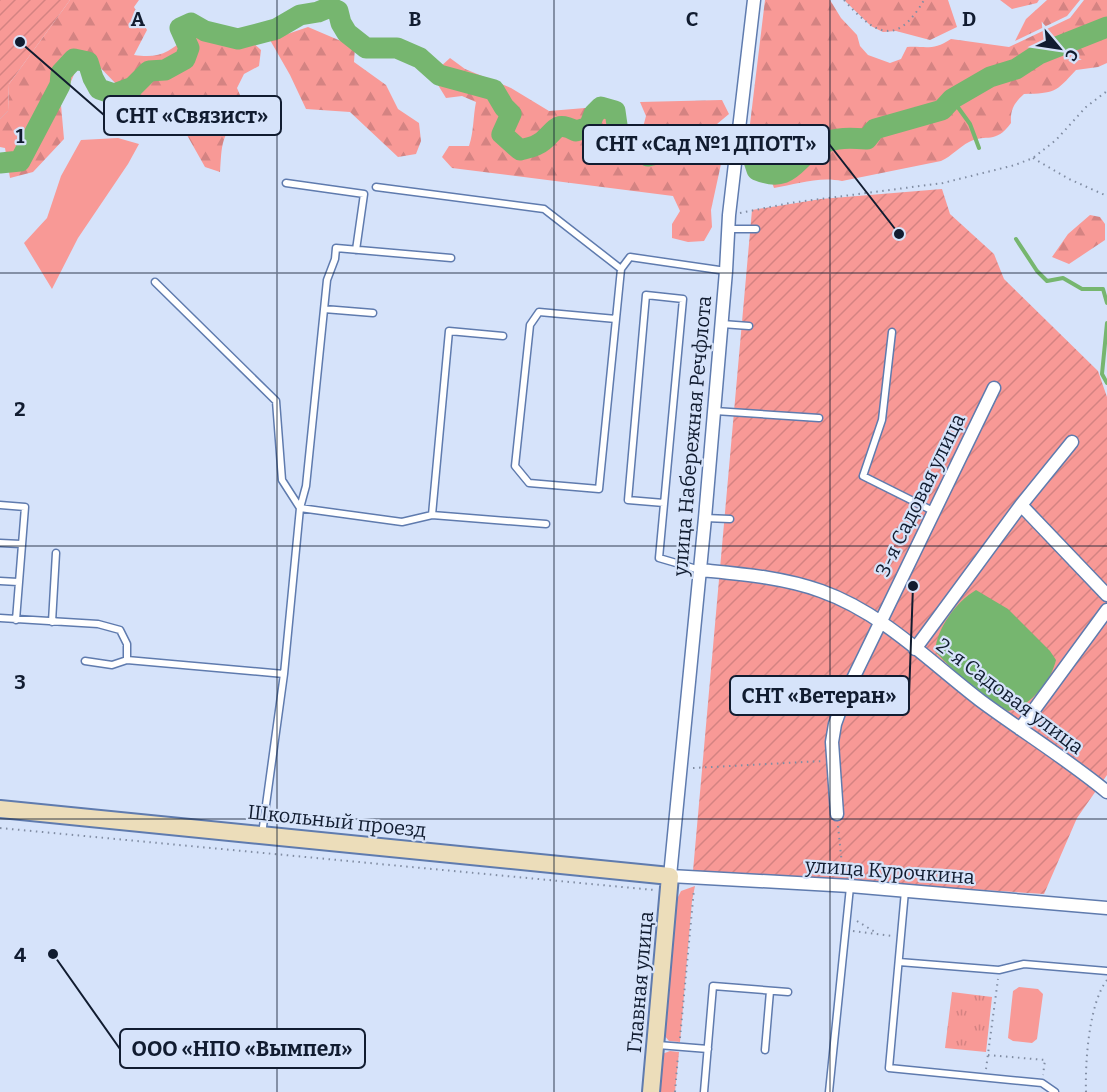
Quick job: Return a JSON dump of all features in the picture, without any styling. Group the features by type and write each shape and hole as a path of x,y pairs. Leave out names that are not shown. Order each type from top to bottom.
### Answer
{"street":[{"name":"улица Набережная Речфлота","path":"670,876 705,518 729,215 754,0"},
{"name":"3-я Садовая улица","path":"837,814 832,741 835,724 848,691 933,511 994,388"},
{"path":"915,649 1021,506 1072,442"},
{"path":"1021,506 1107,595"},
{"name":"2-я Садовая улица","path":"700,570 796,583 822,591 881,621 1020,729 1102,788"},
{"path":"1020,729 1107,610"},
{"name":"Школьный проезд","path":"0,809 670,876"},
{"name":"улица Курочкина","path":"670,876 850,886 1107,908"},
{"name":"Главная улица","path":"651,1092 670,876"}],"lane":[{"path":"286,183 364,194 356,250"},
{"path":"376,187 544,208 621,269"},
{"path":"728,229 756,229"},
{"path":"262,835 284,674 300,508 306,486 327,280 335,259 336,248 452,258"},
{"path":"616,319 538,312 530,326 515,466 529,483 599,489 616,319 621,269 630,257 726,271"},
{"path":"155,282 276,401 282,480 300,508 402,522 432,515 546,524"},
{"path":"664,503 628,500 646,295 683,299 660,558 700,570"},
{"path":"324,309 373,313"},
{"path":"722,324 748,326"},
{"path":"432,515 449,331 503,336"},
{"path":"892,332 882,420 863,476 933,511"},
{"path":"714,411 819,418"},
{"path":"0,505 25,507 16,620"},
{"path":"705,518 730,519"},
{"path":"0,543 21,544"},
{"path":"52,622 56,553"},
{"path":"0,581 18,582"},
{"path":"0,618 98,624 120,630 127,645 127,660"},
{"path":"85,662 112,665 127,660 284,674"},
{"path":"829,1092 850,886"},
{"path":"905,891 889,1068 1042,1083 1055,1092"},
{"path":"899,962 999,970 1024,964 1107,971"},
{"path":"704,1092 713,987 788,992"},
{"path":"765,1050 770,991"},
{"path":"656,1045 708,1049"}],"path":[{"path":"844,0 871,26 884,32 896,30 908,23 924,0"},
{"path":"729,215 790,203 943,183 1008,167 1033,158 1056,141 1086,107 1107,91"},
{"path":"1033,158 1069,179 1107,196"},
{"path":"681,769 834,761"},
{"path":"837,814 843,875 850,886"},
{"path":"0,828 662,891"},
{"path":"675,1092 695,877"},
{"path":"685,898 692,901"},
{"path":"848,915 877,934"},
{"path":"846,930 901,937"},
{"path":"986,1076 999,970"},
{"path":"1086,1092 1085,1067 1091,1026 1100,988 1107,980"},
{"path":"988,1055 1045,1060 1042,1083"}],"green space":[{"path":"0,0 70,0 9,84 8,111 0,119"},
{"path":"70,0 139,0 134,7 147,30 134,55 151,56 164,53 197,28 206,25 223,27 232,31 261,50 259,66 244,74 237,88 243,102 243,117 226,135 222,147 220,172 205,167 183,128 170,118 154,117 143,107 138,93 128,85 119,87 92,59 78,65 61,105 64,139 33,172 10,178 5,148 0,147 0,119 8,111 9,84"},
{"path":"765,0 830,0 841,18 857,35 860,46 868,55 890,63 901,59 907,47 934,47 951,39 1009,47 1070,18 1084,0 1107,0 1107,63 1098,67 1076,70 1063,83 1049,92 1024,94 1013,107 1011,123 1005,130 995,136 969,142 941,161 842,181 817,180 774,188 770,177 770,164 752,136 750,124"},
{"path":"844,0 948,0 957,27 930,40 896,31 883,32 871,26"},
{"path":"1000,0 1039,0 1037,3 1012,9"},
{"path":"1047,0 1080,0 1067,16 1015,41 1026,19"},
{"path":"308,27 355,47 354,62 386,85 398,109 419,123 421,141 416,154 398,157 350,112 306,109 270,40"},
{"path":"450,58 465,69 511,88 549,111 597,107 627,129 642,131 646,116 640,102 722,100 729,114 717,124 708,138 717,149 721,164 711,210 712,227 704,241 688,242 672,238 672,224 680,211 673,196 452,168 442,157 449,146 469,146 476,102 462,96 446,98 438,85 439,68"},
{"path":"118,138 139,144 78,238 52,289 24,243 47,218 61,176 81,140"},
{"path":"942,189 950,214 994,254 1004,279 1098,371 1107,397 1107,775 1077,818 1044,894 693,871 752,210 821,199"},
{"path":"1090,215 1100,217 1105,224 1105,240 1069,264 1052,257 1068,234"},
{"path":"695,886 680,1042 669,1041 663,1034 675,903 681,891"},
{"path":"1019,987 1038,989 1043,994 1037,1039 1032,1043 1013,1041 1008,1038 1013,991"},
{"path":"952,992 992,997 986,1052 945,1048"},
{"path":"670,1051 679,1052 675,1092 658,1092 662,1054"}],"shaded area":[{"path":"976,590 1008,609 1056,660 1038,692 1032,699 1016,709 1008,711 989,698 970,684 935,651 939,633 949,616 961,601"}],"waterway":[{"path":"0,163 20,161 60,85 61,73 74,59 88,62 99,89 114,94 133,87 149,71 165,70 185,59 189,48 180,28 191,23 205,31 238,39 276,29 300,15 330,7 338,11 347,33 366,48 397,48 420,58 439,75 494,90 511,114 502,134 520,150 538,145 557,128 564,127 576,131 589,127 594,114 601,107 615,111 618,132 630,147 648,156 671,151 683,143 720,142"},
{"path":"745,144 750,149 757,170 769,174 786,172 821,144 838,139 867,139 875,129 942,110 952,99 990,77 1016,69 1039,54 1107,27"},
{"path":"952,99 970,124 979,148"},
{"path":"1016,239 1037,271 1047,281 1063,278 1082,289 1103,289 1107,303"},
{"path":"1107,323 1102,374 1107,383"}],"place":[{"name":"СНТ «Связист»","path":"20,42"},
{"name":"СНТ «Сад №1 ДПОТТ»","path":"899,234"},
{"name":"СНТ «Ветеран»","path":"913,586"},
{"name":"ООО «НПО «Вымпел»","path":"53,954"}]}
